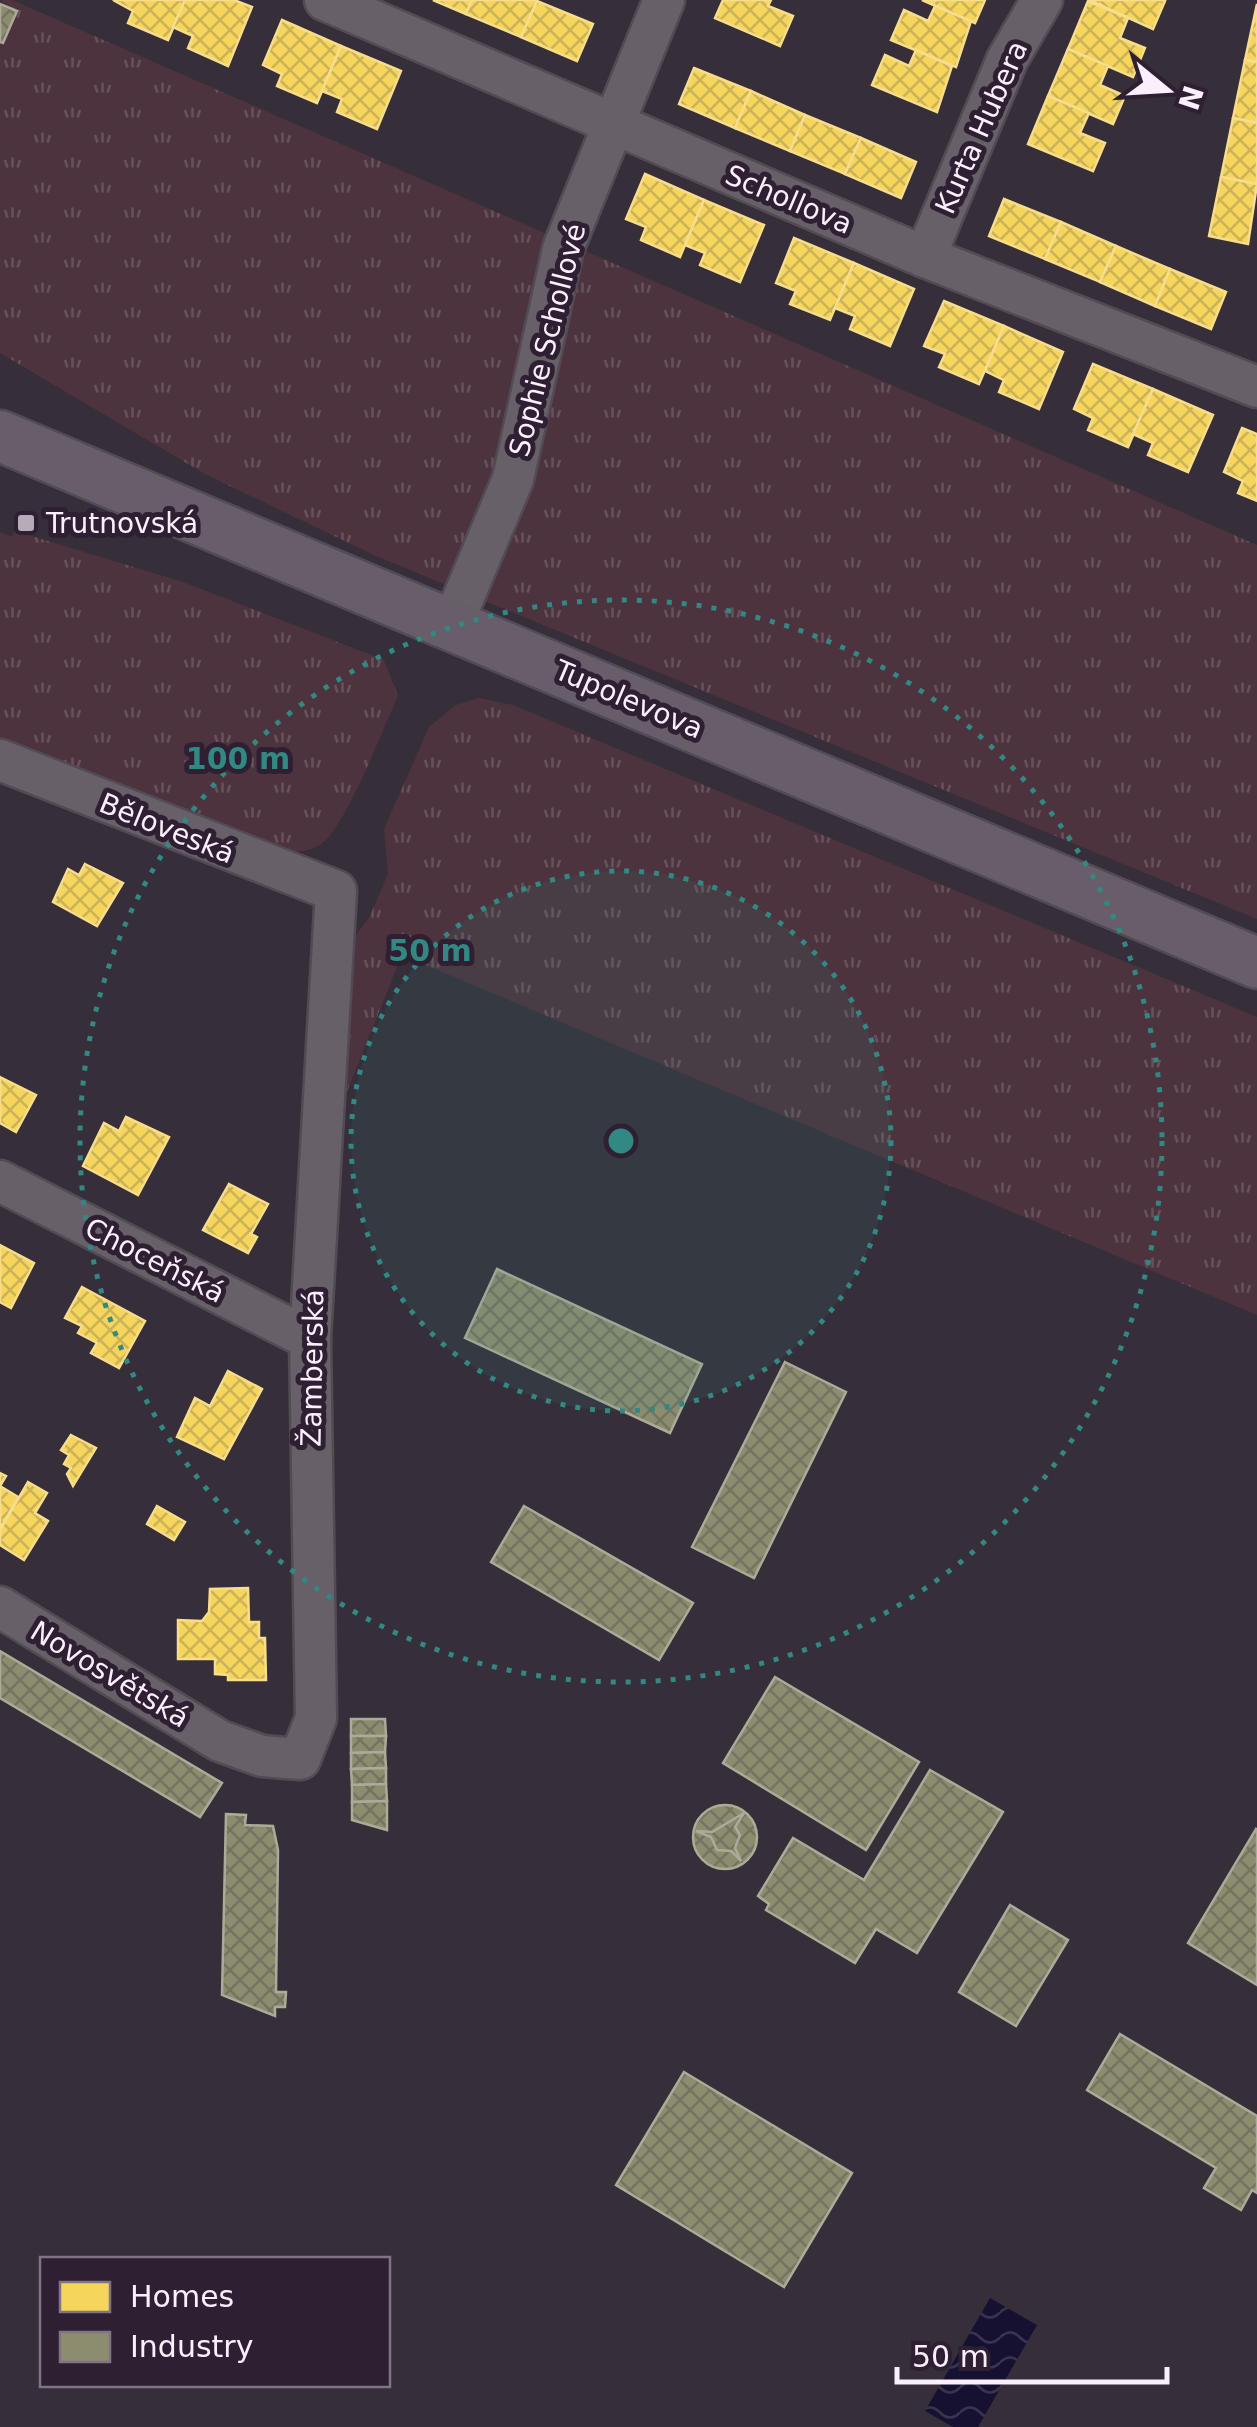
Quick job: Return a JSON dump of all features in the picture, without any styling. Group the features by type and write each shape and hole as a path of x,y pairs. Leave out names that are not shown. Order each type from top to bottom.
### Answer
{"main road":[{"name":"Tupolevova","path":"0,436 1257,963"}],"street":[{"name":"Schollova","path":"325,0 925,257 1257,385"},
{"name":"Sophie Schollové","path":"452,625 513,479 564,248 664,0"},
{"name":"Kurta Hubera","path":"925,257 1006,60 1042,0"},
{"name":"Běloveská","path":"0,760 336,892"},
{"name":"Žamberská","path":"220,1741 262,1756 300,1759 316,1718 310,1339 336,892"},
{"name":"Choceňská","path":"0,1182 310,1339"},
{"name":"Novosvětská","path":"0,1606 220,1741"}],"green space":[{"path":"0,0 12,0 1257,545 1257,919 376,556 205,474 0,353 0,42 4,43 17,11"},
{"path":"15,531 183,582 384,660 398,696 352,798 331,834 308,850 266,850 0,739 0,532 12,537"},
{"path":"479,698 513,705 1257,1017 1257,1315 402,955 337,1116 349,944 369,918 388,874 384,829 429,727 456,705"}],"water":[{"path":"990,2298 1037,2325 978,2427 953,2427 925,2411"}],"building: Homes":[{"path":"113,0 185,0 168,40 128,23 133,11"},
{"path":"185,0 234,0 252,7 228,66 188,48 193,36 173,27"},
{"path":"433,0 472,0 466,14"},
{"path":"472,0 537,1 521,37 466,14"},
{"path":"723,0 771,0 768,6 793,16 780,46 715,18"},
{"path":"922,0 985,0 975,23"},
{"path":"1089,0 1162,0 1165,1 1153,29"},
{"path":"537,1 593,24 577,61 521,37"},
{"path":"1088,1 1128,18 1120,38 1145,48 1133,77 1068,49"},
{"path":"1257,4 1257,62 1245,60"},
{"path":"935,6 971,21 956,67 891,40 904,10 928,21"},
{"path":"282,20 341,46 317,103 277,86 282,74 263,65"},
{"path":"341,46 401,71 377,129 337,112 342,99 322,91"},
{"path":"1068,49 1108,66 1100,85 1125,96 1113,124 1048,96"},
{"path":"916,50 952,66 937,112 872,85 885,55 909,66"},
{"path":"1245,60 1257,62 1257,123 1233,118"},
{"path":"694,68 751,91 735,128 679,104"},
{"path":"751,91 805,115 790,151 735,128"},
{"path":"1048,96 1089,113 1080,133 1105,143 1093,171 1028,144"},
{"path":"805,115 861,138 845,174 790,151"},
{"path":"1233,118 1257,123 1257,184 1221,177"},
{"path":"861,138 916,162 901,198 845,174"},
{"path":"645,174 704,200 680,257 641,240 646,227 626,219"},
{"path":"1221,177 1257,184 1248,244 1209,236"},
{"path":"1004,199 1061,222 1045,259 989,236"},
{"path":"704,200 764,225 740,282 700,265 705,253 685,245"},
{"path":"1061,222 1116,246 1100,282 1045,259"},
{"path":"794,238 854,263 830,320 790,304 796,291 776,283"},
{"path":"1116,246 1170,269 1155,306 1100,282"},
{"path":"854,263 914,289 890,346 850,329 855,316 835,308"},
{"path":"1170,269 1226,292 1211,329 1155,306"},
{"path":"944,301 1004,326 979,384 939,367 945,354 924,346"},
{"path":"1004,326 1063,352 1039,409 999,392 1004,380 985,371"},
{"path":"1093,364 1153,389 1128,447 1088,430 1093,418 1074,409"},
{"path":"1153,389 1213,415 1188,472 1148,455 1153,443 1133,434"},
{"path":"1242,428 1257,434 1257,501 1238,493 1243,481 1224,472"},
{"path":"85,864 123,883 97,926 53,902 68,869 79,875"},
{"path":"0,1077 36,1095 16,1132 0,1123"},
{"path":"126,1117 169,1137 138,1195 83,1166 104,1123 119,1131"},
{"path":"229,1184 268,1204 251,1234 257,1237 248,1253 203,1230"},
{"path":"0,1245 34,1263 11,1308 0,1302"},
{"path":"82,1287 145,1321 119,1368 91,1353 97,1343 78,1333 82,1326 65,1318"},
{"path":"228,1371 262,1389 224,1459 177,1437 195,1398 210,1406"},
{"path":"71,1435 96,1448 73,1486 67,1474 71,1468 64,1464 69,1455 61,1450"},
{"path":"28,1482 47,1493 35,1513 48,1521 24,1560 0,1545 0,1530"},
{"path":"0,1486 18,1497 0,1530"},
{"path":"157,1506 185,1522 174,1540 147,1524"},
{"path":"248,1588 249,1622 259,1622 259,1638 265,1638 266,1680 228,1680 228,1675 215,1674 215,1659 178,1659 178,1620 202,1621 209,1612 210,1589"}],"building: Industry":[{"path":"0,4 17,11 3,43 0,42"},
{"path":"497,1269 702,1364 670,1433 465,1338"},
{"path":"785,1362 846,1392 754,1578 692,1547"},
{"path":"524,1506 693,1603 659,1660 491,1562"},
{"path":"0,1651 222,1783 200,1817 0,1698"},
{"path":"775,1677 919,1762 866,1850 723,1763"},
{"path":"351,1719 385,1719 386,1736 351,1736"},
{"path":"351,1736 386,1736 385,1752 351,1753"},
{"path":"385,1752 386,1768 351,1769 351,1753"},
{"path":"386,1768 386,1784 352,1785 351,1769"},
{"path":"930,1770 1003,1812 917,1953 876,1929 855,1963 766,1910 769,1904 758,1896 793,1838 864,1880"},
{"path":"386,1784 387,1801 352,1802 352,1785"},
{"path":"387,1801 387,1830 352,1820 352,1802"},
{"path":"725,1805 748,1814 757,1837 748,1860 725,1869 702,1860 693,1837 702,1814"},
{"path":"744,1813 735,1827 740,1835 735,1848 741,1861 731,1851 717,1850 711,1837 696,1831 712,1832"},
{"path":"226,1814 246,1815 245,1825 273,1826 278,1850 276,1992 286,1992 285,2007 275,2007 275,2016 222,1995"},
{"path":"1257,1830 1257,1985 1188,1943"},
{"path":"1010,1905 1068,1940 1016,2026 959,1992"},
{"path":"1120,2034 1257,2116 1257,2193 1252,2190 1241,2210 1204,2188 1216,2168 1087,2090"},
{"path":"684,2072 852,2173 784,2287 616,2185"}],"place":[{"name":"Trutnovská","path":"26,523"}]}
